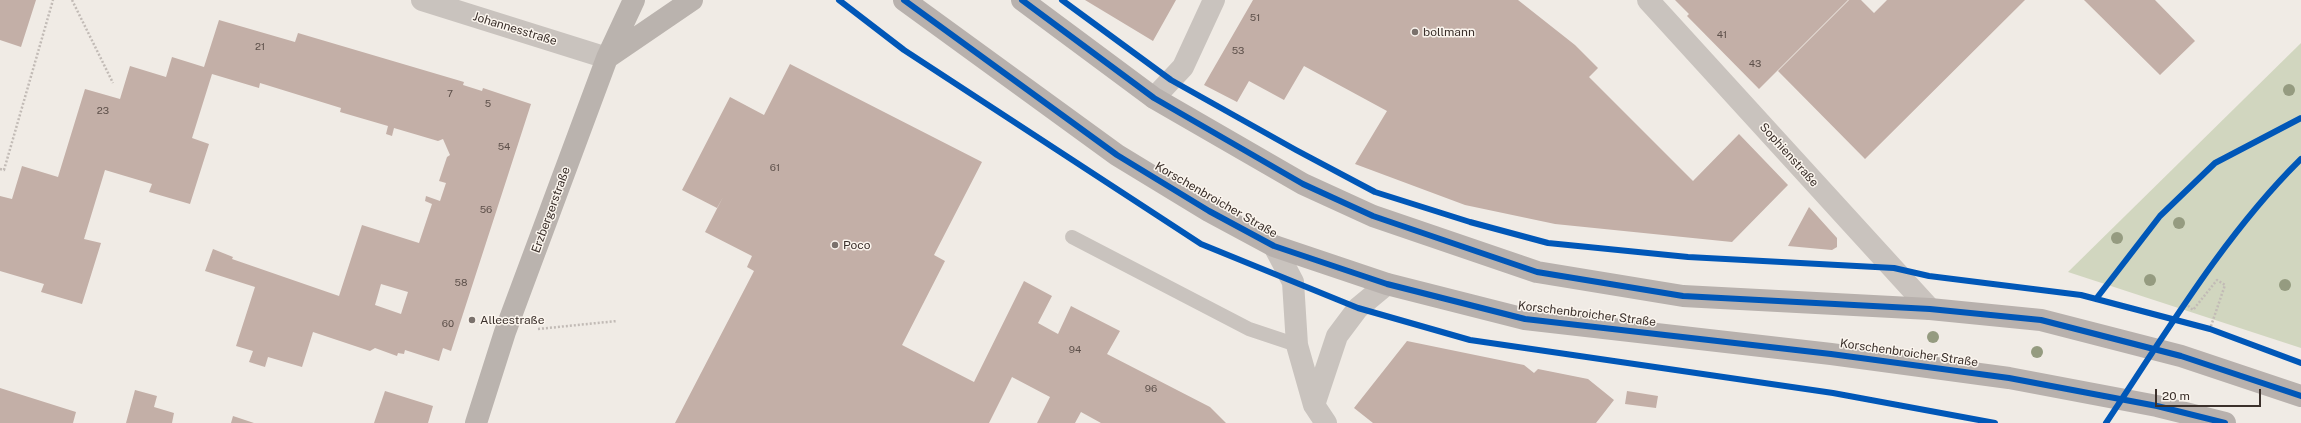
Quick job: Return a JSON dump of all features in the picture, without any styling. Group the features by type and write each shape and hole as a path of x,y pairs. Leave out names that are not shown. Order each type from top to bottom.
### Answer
{"main road":[{"name":"Erzbergerstraße","path":"476,423 505,332 607,58 634,0"},
{"path":"607,58 692,0"},
{"name":"Korschenbroicher Straße","path":"904,0 1117,155 1209,211 1274,246 1386,284 1525,319 1831,354 2009,378 2157,406 2225,423"},
{"path":"1022,0 1154,98 1303,184 1373,216 1538,272 1683,296 1930,310 2041,320 2181,356 2301,396"}],"street":[{"name":"Johannesstraße","path":"422,0 607,58"},
{"path":"1154,98 1184,67 1214,0"},
{"name":"Sophienstraße","path":"1648,0 1930,310"},
{"path":"1274,246 1293,282 1297,345 1314,405 1326,423"},
{"path":"1314,405 1337,336 1358,308 1386,284"}],"lane":[{"path":"1072,237 1249,329 1297,345"}],"path":[{"path":"0,169 4,170 53,0"},
{"path":"72,0 113,84"},
{"path":"2185,303 2193,310 2217,280 2225,285 2210,329"},
{"path":"505,332 617,321"}],"green space":[{"path":"2301,43 2301,348 2068,272"}],"building":[{"path":"0,0 36,0 21,47 0,40"},
{"path":"1085,0 1176,0 1153,41"},
{"path":"1253,0 1518,0 1575,45 1598,68 1589,77 1693,181 1739,134 1788,185 1732,242 1555,224 1465,205 1355,164 1387,111 1304,66 1284,100 1249,81 1237,102 1204,85"},
{"path":"1675,0 1848,0 1759,89 1687,16 1689,14"},
{"path":"1849,0 1861,0 1874,13 1887,0 2025,0 1865,159 1778,71"},
{"path":"2084,0 2155,0 2195,41 2160,75"},
{"path":"219,20 295,42 298,33 464,82 463,85 482,91 483,88 531,104 451,351 443,348 439,361 405,350 404,354 398,353 397,356 375,348 370,351 313,332 302,367 268,357 265,367 249,362 253,351 236,346 255,287 205,271 213,249 233,257 232,259 339,296 362,225 419,243 432,204 425,201 426,196 440,201 446,183 439,181 447,157 450,155 443,139 438,141 394,128 392,136 386,134 388,126 340,112 341,108 260,83 259,88 212,74 192,138 209,144 190,204 149,192 152,184 105,170 84,239 101,243 82,304 41,292 44,284 0,271 0,196 12,199 22,166 58,177 85,89 120,99 130,66 166,77 172,57 204,67","holes":["381,284 408,292 401,314 375,305"]},
{"name":"Poco","path":"790,64 982,162 934,255 945,261 902,345 974,382 1024,281 1052,296 1038,323 1058,334 1071,306 1120,331 1107,354 1210,407 1226,423 1101,423 1081,412 1075,423 1037,423 1050,397 1012,377 989,423 675,423 754,271 747,267 752,256 705,232 723,197 717,208 682,190 730,97 764,115"},
{"path":"1809,207 1837,238 1837,247 1832,250 1788,246"},
{"path":"1407,341 1524,365 1534,373 1538,369 1588,379 1614,400 1596,423 1373,423 1354,408"},
{"path":"0,388 76,412 73,423 0,423"},
{"path":"135,390 157,396 154,407 174,413 172,423 126,423"},
{"path":"385,391 433,406 428,423 374,423"},
{"path":"1627,391 1658,396 1656,408 1625,404"},
{"path":"233,416 254,423 231,423"}],"cycle path":[{"path":"839,0 904,50 1201,244 1358,308 1470,340 1833,393 1995,423"},
{"path":"904,0 1117,155 1209,211 1274,246 1387,284 1525,319 1831,354 2009,378 2157,406 2225,423"},
{"path":"1022,0 1154,98 1303,184 1373,216 1537,272 1683,296 1930,309 2041,320 2181,356 2301,396"},
{"path":"1062,0 1171,80 1296,150 1375,192 1470,222 1548,243 1688,257 1894,268 1929,276 2081,295 2210,329 2301,363"},
{"path":"2096,299 2160,216 2215,163 2301,118"},
{"path":"2106,423 2221,252 2273,188 2301,159"}],"place":[{"name":"bollmann","path":"1415,32"},
{"name":"Poco","path":"835,245"},
{"name":"Alleestraße","path":"472,320"}]}
